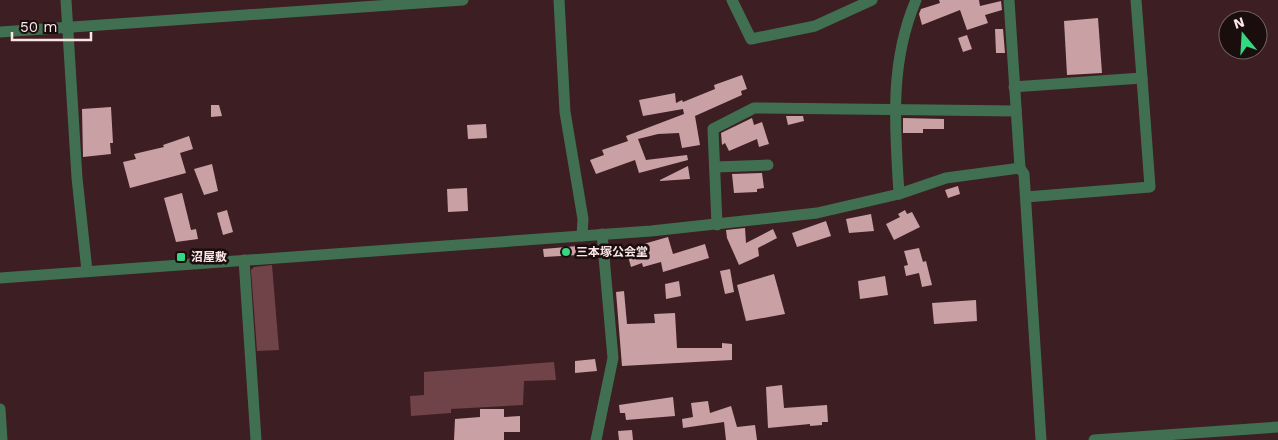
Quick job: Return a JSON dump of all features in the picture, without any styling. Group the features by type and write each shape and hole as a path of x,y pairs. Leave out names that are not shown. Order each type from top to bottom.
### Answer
{"street":[{"path":"66,0 77,178 87,271"},
{"path":"0,32 463,0"},
{"path":"559,0 565,112 583,219 582,236"},
{"path":"732,0 751,39 815,26 872,0"},
{"path":"899,194 894,110 897,69 906,23 916,0"},
{"path":"1009,0 1020,168 1024,174 1026,197 1041,440"},
{"path":"1026,197 1150,187 1136,0"},
{"path":"1014,88 1142,78"},
{"path":"717,225 713,129 754,108 1016,111"},
{"path":"714,167 768,165"},
{"path":"0,278 717,225 817,213 899,194 946,178 1020,168"},
{"path":"596,440 613,358 602,234"},
{"path":"244,260 256,440"},
{"path":"0,409 2,440"},
{"path":"1094,440 1278,427"}],"shaded area":[{"path":"272,265 279,350 257,351 251,270 254,267"},
{"path":"554,362 556,380 524,381 523,405 451,409 451,413 411,416 410,396 424,395 424,372"}],"building":[{"path":"939,0 979,0 980,6 1001,1 1002,10 985,15 988,23 967,30 960,10 922,25 919,14 921,9 940,3"},
{"path":"1098,18 1102,73 1067,75 1064,21"},
{"path":"995,29 1003,29 1005,53 996,53"},
{"path":"967,35 972,49 963,52 958,38"},
{"path":"742,75 747,89 741,91 742,95 695,116 700,145 682,148 679,133 658,134 638,139 646,160 687,155 688,160 639,173 635,160 596,174 590,160 604,155 602,150 628,141 626,136 684,114 683,109 643,116 639,100 675,93 676,103 682,100 683,102 715,89 714,85"},
{"path":"211,105 219,105 222,116 211,117"},
{"path":"111,107 113,143 110,143 111,154 83,157 82,109"},
{"path":"786,116 803,116 804,121 788,125"},
{"path":"752,118 754,125 762,122 769,144 759,147 757,139 729,151 725,143 722,145 721,133"},
{"path":"903,118 944,119 944,129 923,129 923,133 903,133"},
{"path":"486,124 487,138 468,139 467,125"},
{"path":"189,136 193,149 180,153 186,173 130,188 123,162 136,159 134,154 164,147 163,145"},
{"path":"212,164 218,191 204,195 194,169"},
{"path":"688,166 690,179 660,181 660,180"},
{"path":"762,173 764,188 757,189 757,192 734,193 732,174"},
{"path":"958,186 960,194 948,198 945,190"},
{"path":"467,188 468,211 448,212 447,189"},
{"path":"182,193 191,230 196,229 198,239 176,242 164,198"},
{"path":"227,210 233,232 223,235 217,213"},
{"path":"905,210 907,214 912,212 920,227 894,240 886,224 900,217 898,214"},
{"path":"871,214 874,231 849,233 846,219"},
{"path":"826,221 831,236 797,247 792,233"},
{"path":"745,228 746,243 773,229 777,238 758,248 759,256 739,265 727,238 726,230"},
{"path":"668,237 673,254 705,244 709,258 663,272 661,262 643,267 642,263 631,267 626,249"},
{"path":"578,246 578,255 544,257 543,249"},
{"path":"919,248 923,262 926,261 932,285 922,287 919,273 906,276 904,266 908,265 904,251"},
{"path":"730,269 734,292 725,294 720,271"},
{"path":"774,274 785,314 746,321 737,285"},
{"path":"885,276 888,295 860,299 858,281"},
{"path":"679,281 681,296 666,299 665,284"},
{"path":"624,291 627,324 655,323 654,314 675,313 677,348 722,348 722,343 732,344 732,360 622,366 616,292"},
{"path":"976,300 977,321 934,324 932,303"},
{"path":"595,359 597,371 575,373 575,361"},
{"path":"782,385 784,408 827,405 828,422 822,422 822,425 810,426 810,424 768,428 766,387"},
{"path":"673,397 675,416 626,420 625,413 620,413 619,405"},
{"path":"708,401 710,413 731,406 737,427 755,425 757,440 726,440 724,422 683,428 682,419 693,417 691,403"},
{"path":"480,409 504,409 504,417 520,416 520,432 504,432 504,440 454,440 455,419 480,417"},
{"path":"632,430 633,440 619,440 618,431"}],"place":[{"name":"三本塚公会堂","path":"566,252"},
{"name":"沼屋敷","path":"181,257"}]}
